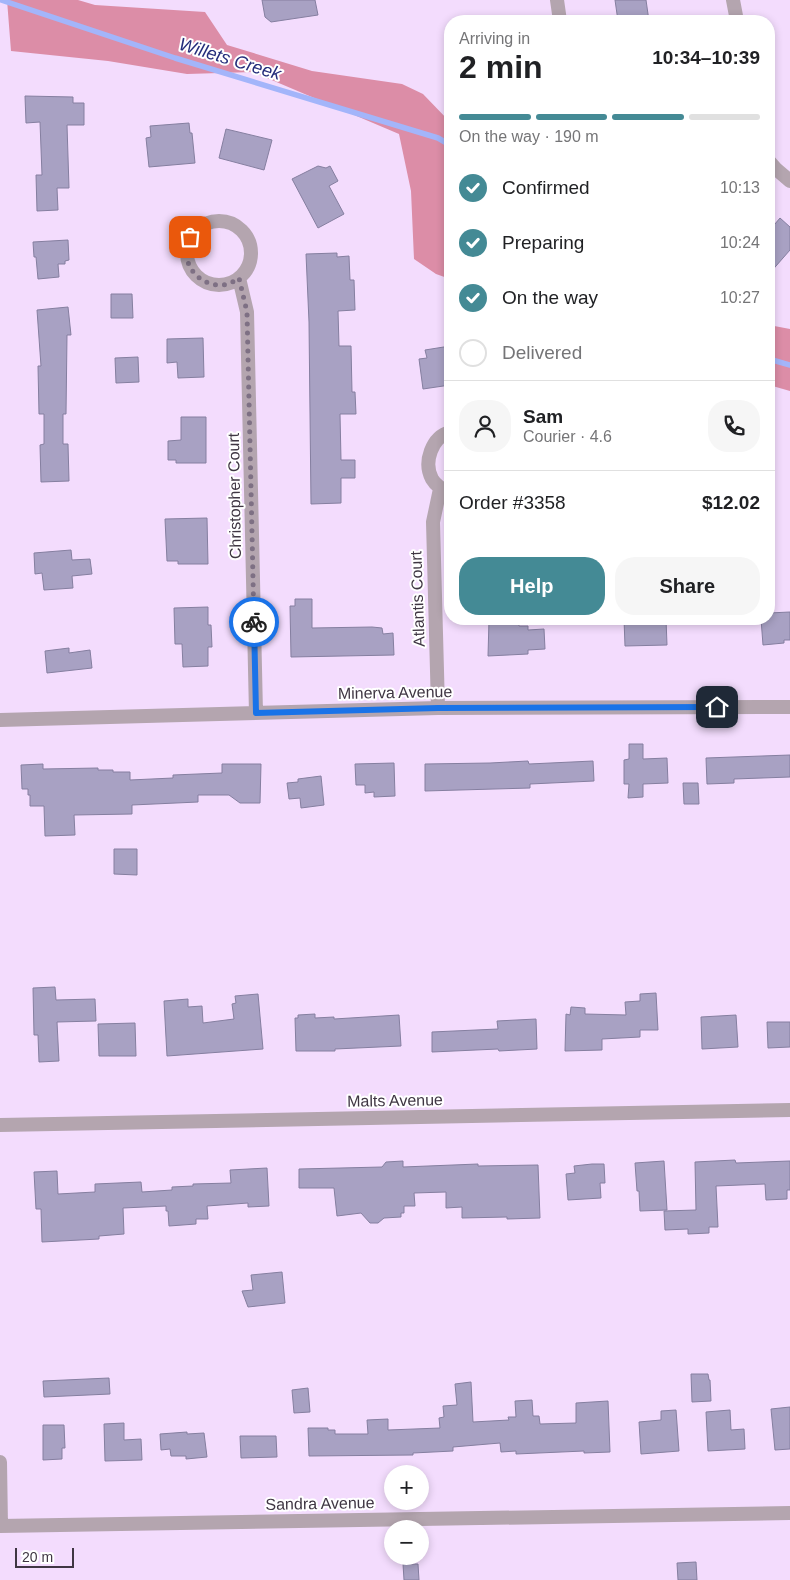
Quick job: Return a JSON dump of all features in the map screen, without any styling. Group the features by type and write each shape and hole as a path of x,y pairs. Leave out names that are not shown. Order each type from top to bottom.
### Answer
{"street":[{"path":"557,0 559,15"},
{"path":"734,0 735,15"},
{"path":"775,168 790,181"},
{"path":"222,220 234,224 244,232 250,244 251,256 247,268 239,278 228,284 215,285 203,281 193,273 188,262 186,249 190,237 198,227 222,220"},
{"name":"Christopher Court","path":"239,278 247,312 256,713"},
{"name":"Atlantis Court","path":"444,435 436,441 430,453 428,466 432,478 444,490"},
{"name":"Atlantis Court","path":"438,708 433,522 444,494"},
{"name":"Minerva Avenue","path":"0,720 438,708 790,707"},
{"name":"Malts Avenue","path":"0,1126 790,1110"},
{"path":"0,1462 0,1526"},
{"name":"Sandra Avenue","path":"0,1526 790,1513"}],"shaded area":[{"path":"7,0 78,0 95,5 205,12 227,45 312,71 402,84 423,94 444,116 444,277 436,274 414,259 411,191 399,134 253,72 187,74 108,61 11,51"},
{"path":"775,326 790,329 790,391 775,387"}],"building":[{"path":"262,0 315,0 318,15 271,22 265,17"},
{"path":"615,0 646,0 648,15 617,15"},
{"path":"25,96 73,97 73,103 84,103 84,125 67,125 69,188 57,188 58,210 37,211 36,175 42,175 40,122 26,123"},
{"path":"189,123 195,163 149,167 146,138 151,137 150,126"},
{"path":"226,129 272,140 264,170 219,158"},
{"path":"318,166 326,168 330,166 338,181 329,186 344,214 318,228 292,179"},
{"path":"780,218 790,227 790,250 775,267 775,224"},
{"path":"68,240 69,260 65,261 65,264 58,264 59,277 38,279 33,242"},
{"path":"337,253 337,257 349,256 350,280 354,280 355,310 338,311 339,346 351,346 352,392 355,392 356,414 340,414 341,460 355,460 355,478 341,478 341,503 311,504 309,322 306,254"},
{"path":"111,294 132,294 133,318 111,318"},
{"path":"68,307 71,335 67,335 66,414 63,414 63,444 68,444 69,481 41,482 40,445 44,444 44,414 39,414 38,366 41,366 37,310"},
{"path":"203,338 204,377 178,378 177,362 167,363 167,339"},
{"path":"444,347 444,386 423,389 419,359 427,358 425,350"},
{"path":"138,357 139,382 116,383 115,358"},
{"path":"181,417 206,417 206,463 176,463 176,460 168,460 168,441 181,440"},
{"path":"207,518 208,564 178,564 178,561 167,561 165,519"},
{"path":"71,550 72,560 90,559 92,574 72,576 73,588 44,590 42,573 35,574 34,553"},
{"path":"295,599 312,599 312,628 372,627 382,628 383,634 393,633 394,655 291,657 290,606 295,606"},
{"path":"208,607 208,625 211,625 212,647 208,647 208,666 183,667 182,644 175,644 174,608"},
{"path":"790,612 790,640 784,640 784,643 763,645 761,625 775,625 775,613"},
{"path":"489,625 519,625 528,626 528,630 544,629 545,649 528,650 528,654 488,656"},
{"path":"624,625 666,625 667,645 625,646"},
{"path":"69,648 69,653 90,650 92,668 47,673 45,651"},
{"path":"629,744 643,744 643,759 667,758 668,783 643,784 643,797 628,798 629,784 624,784 624,760 629,759"},
{"path":"790,755 790,777 734,779 734,783 707,784 706,758"},
{"path":"528,761 529,764 593,761 594,781 530,784 530,788 425,791 425,764"},
{"path":"394,763 395,796 374,797 374,792 365,793 365,785 356,785 355,764"},
{"path":"43,764 43,769 98,768 98,770 113,770 113,772 130,772 130,780 173,778 173,775 222,773 222,764 261,764 260,803 240,803 229,795 198,795 198,802 132,805 132,814 74,815 75,835 45,836 44,806 30,806 28,789 22,789 21,765"},
{"path":"321,776 324,805 301,808 300,798 289,799 287,783 298,782 298,779"},
{"path":"683,783 698,783 699,804 684,804"},
{"path":"114,849 137,849 137,875 114,874"},
{"path":"55,987 56,1000 95,999 96,1021 57,1022 59,1061 39,1062 38,1035 34,1035 33,988"},
{"path":"656,993 658,1030 640,1030 640,1037 602,1039 602,1050 565,1051 566,1014 570,1015 571,1007 585,1008 585,1014 626,1015 625,1002 640,1001 640,994"},
{"path":"258,994 263,1049 167,1056 164,1001 188,999 188,1007 202,1006 203,1023 234,1019 232,1004 236,1003 235,996"},
{"path":"315,1014 315,1018 334,1017 334,1019 399,1015 401,1046 335,1049 335,1051 296,1051 295,1018 298,1018 298,1015"},
{"path":"736,1015 738,1047 702,1049 701,1017"},
{"path":"536,1019 537,1049 432,1052 432,1032 498,1029 497,1021"},
{"path":"767,1022 790,1022 790,1047 768,1048"},
{"path":"135,1023 136,1056 99,1056 98,1024"},
{"path":"735,1160 736,1163 790,1161 790,1190 787,1190 787,1199 766,1200 765,1184 716,1186 718,1227 709,1227 709,1233 688,1234 688,1229 665,1230 664,1211 696,1210 695,1162"},
{"path":"403,1161 403,1167 478,1164 478,1166 538,1165 540,1218 462,1218 462,1207 446,1208 446,1192 414,1193 415,1206 404,1206 404,1213 401,1213 401,1217 384,1218 378,1223 370,1223 361,1213 337,1216 334,1188 299,1188 299,1169 382,1167 386,1162"},
{"path":"664,1161 667,1210 640,1211 635,1163"},
{"path":"604,1164 605,1183 600,1183 601,1198 568,1200 566,1174 575,1173 574,1166"},
{"path":"267,1168 269,1206 248,1207 248,1203 207,1206 208,1219 196,1219 196,1224 169,1226 166,1206 123,1208 124,1234 99,1236 99,1239 42,1242 41,1209 36,1209 34,1172 57,1171 58,1194 95,1192 95,1184 141,1182 142,1192 172,1190 172,1187 193,1186 193,1184 231,1183 230,1170"},
{"path":"282,1272 285,1303 248,1307 242,1291 253,1290 251,1275"},
{"path":"691,1374 708,1374 711,1401 692,1402"},
{"path":"109,1378 110,1394 44,1397 43,1381"},
{"path":"471,1382 473,1422 509,1420 508,1417 516,1417 515,1401 532,1400 533,1416 539,1416 540,1424 576,1423 576,1403 608,1401 610,1452 584,1453 584,1451 516,1454 516,1451 501,1452 500,1443 453,1447 453,1451 413,1453 413,1455 309,1456 308,1428 328,1428 328,1430 335,1430 335,1434 368,1434 367,1420 388,1419 388,1430 440,1428 439,1418 444,1417 443,1406 457,1405 455,1384"},
{"path":"308,1388 310,1412 294,1413 292,1390"},
{"path":"790,1407 790,1449 775,1450 771,1409"},
{"path":"676,1410 679,1451 641,1454 639,1422 661,1420 661,1411"},
{"path":"730,1410 731,1430 744,1429 745,1449 708,1451 706,1412"},
{"path":"124,1423 124,1440 141,1439 142,1460 105,1461 104,1424"},
{"path":"43,1425 64,1425 65,1448 62,1448 62,1459 43,1460"},
{"path":"187,1432 187,1434 204,1433 207,1457 186,1459 186,1456 171,1456 170,1449 161,1450 160,1434"},
{"path":"240,1436 276,1436 277,1457 241,1458"},
{"path":"696,1562 697,1580 678,1580 677,1563"},
{"path":"403,1565 418,1565 419,1580 404,1580"}],"waterway":[{"name":"Willets Creek","path":"1,0 175,58 438,138 444,142"},
{"name":"Willets Creek","path":"775,361 790,365"}],"way so far":[{"path":"190,237 186,249 188,262 193,273 203,281 215,285 228,284 239,278 247,312 254,622"}],"route":[{"path":"254,622 256,713 438,708 717,707"}]}
